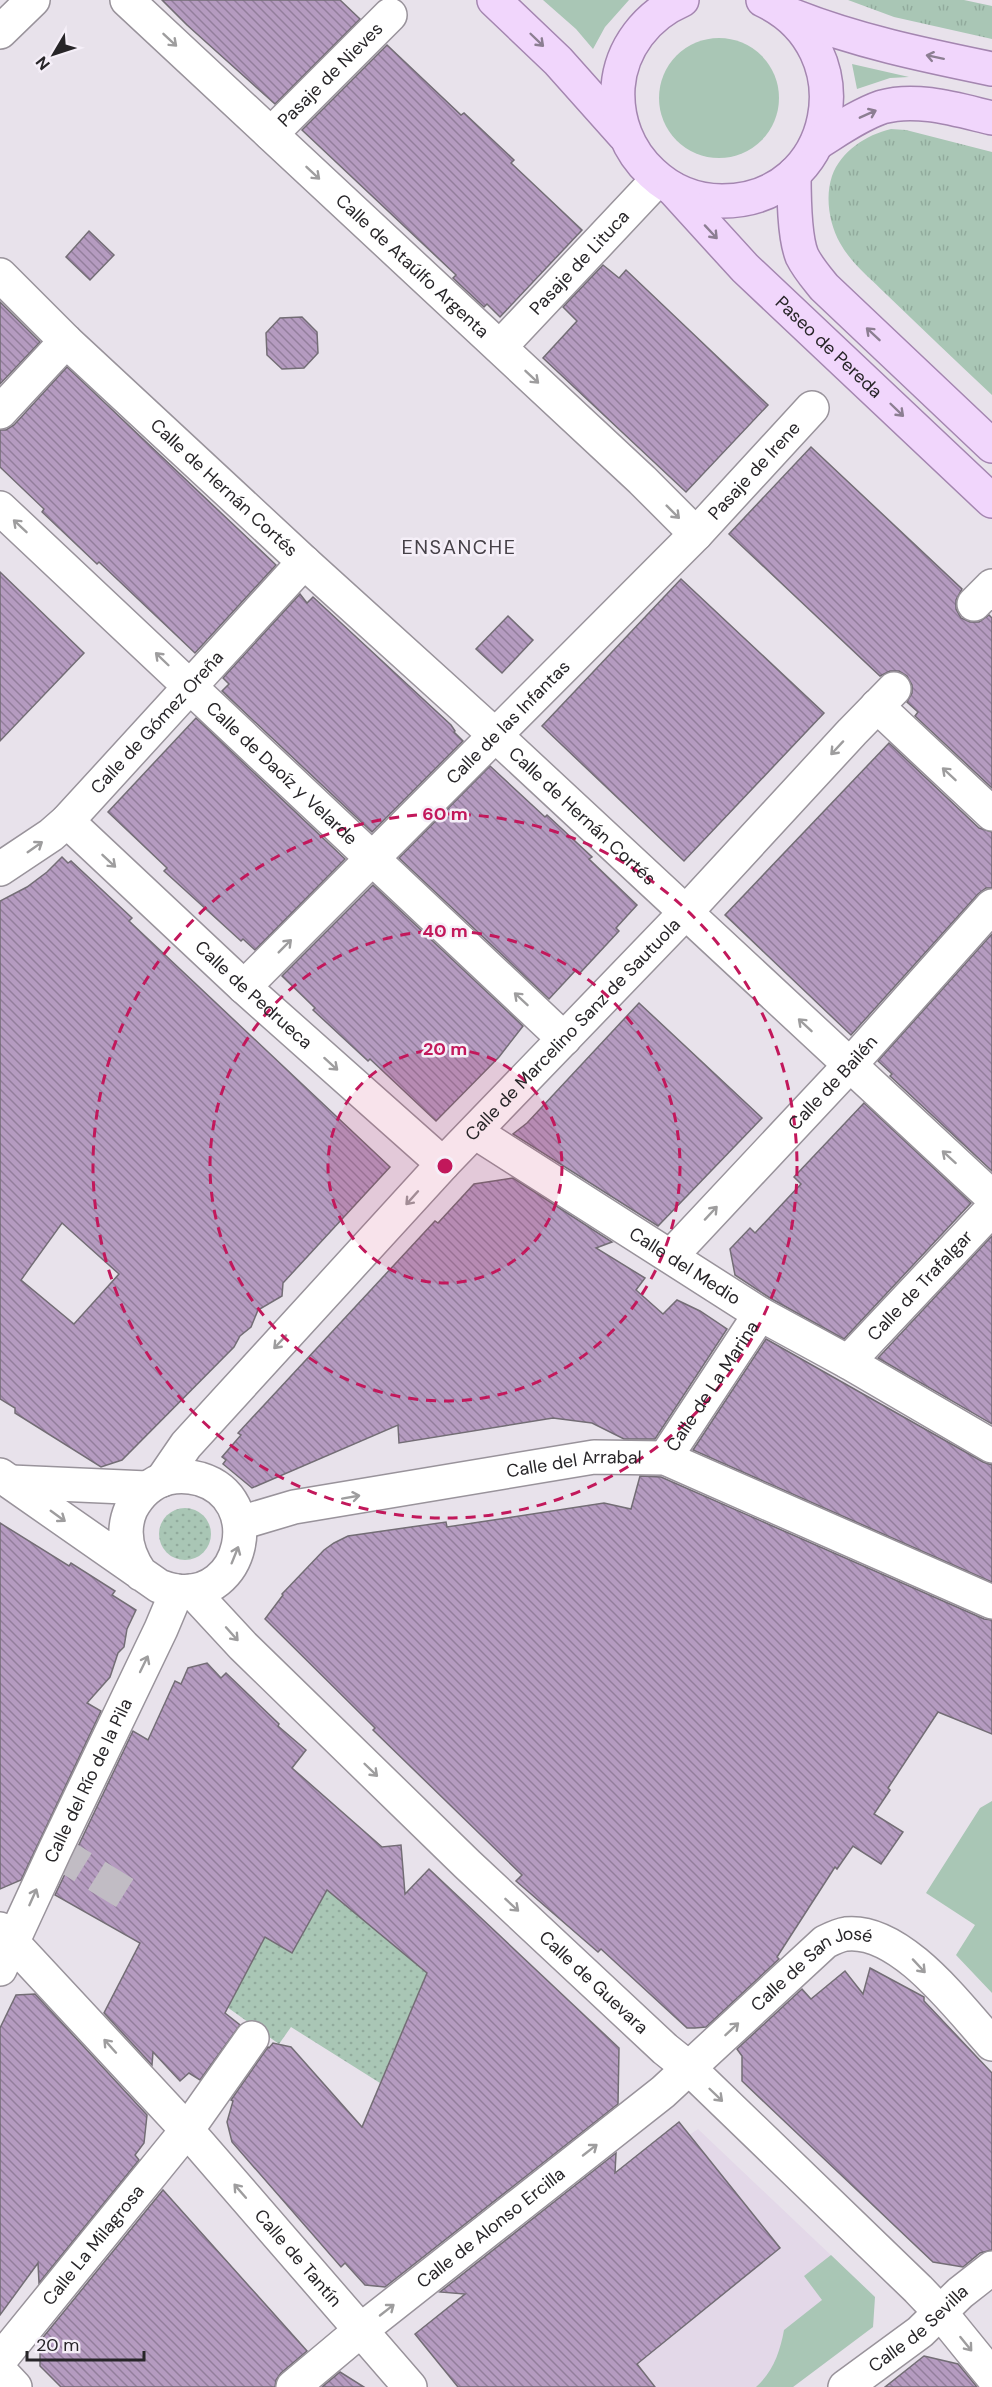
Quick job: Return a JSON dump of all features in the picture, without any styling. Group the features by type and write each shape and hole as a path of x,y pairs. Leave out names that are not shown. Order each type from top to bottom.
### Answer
{"main road":[{"path":"494,0 558,61 626,136"},
{"path":"626,136 619,112 618,87 623,62 634,39 651,19 682,0"},
{"path":"774,6 834,32 861,40 992,69"},
{"path":"665,184 692,197 713,201 735,201 766,192 794,174 817,143 824,123 827,103 824,72 813,43 800,26 774,6"},
{"path":"817,143 866,114 898,104 927,105 992,118"},
{"name":"Paseo de Pereda","path":"626,136 634,153 745,268 992,501"},
{"path":"794,174 799,240 801,253 807,265 824,287 992,446"}],"street":[{"path":"0,32 33,0"},
{"name":"Calle de Ataúlfo Argenta","path":"127,0 642,480 696,534"},
{"name":"Pasaje de Nieves","path":"271,134 390,15"},
{"name":"Pasaje de Lituca","path":"500,347 665,184"},
{"name":"Calle de Hernán Cortés","path":"0,275 66,341 495,735 992,1197"},
{"path":"0,412 66,341"},
{"name":"Pasaje de Irene","path":"696,534 812,408"},
{"name":"Calle de Daoíz y Velarde","path":"0,507 564,1039"},
{"name":"Calle de las Infantas","path":"244,987 696,534"},
{"name":"Calle de Gómez Oreña","path":"0,869 51,835 67,821 304,562"},
{"name":"Calle de Marcelino Sanz de Sautuola","path":"155,1484 186,1444 443,1164 685,914 885,697 992,814"},
{"name":"Calle de Pedrueca","path":"67,821 244,987 443,1164"},
{"name":"Calle de Bailén","path":"671,1256 849,1066 992,906"},
{"name":"Calle del Medio","path":"475,1132 759,1314 848,1362 992,1446"},
{"name":"Calle de Trafalgar","path":"848,1362 992,1209"},
{"name":"Calle de La Marina","path":"665,1458 759,1314"},
{"name":"Calle del Arrabal","path":"240,1523 294,1507 594,1457 665,1458 992,1602"},
{"path":"5,1479 141,1574 159,1586 185,1591 207,1586 229,1569 236,1558 240,1542 240,1523 230,1500 210,1482 189,1476 176,1476 155,1484 135,1500 126,1520 126,1544 141,1574"},
{"path":"5,1479 155,1484"},
{"name":"Calle del Río de la Pila","path":"4,1947 162,1629 185,1591"},
{"name":"Calle de Guevara","path":"185,1591 467,1864 665,2049 690,2069 940,2312 992,2376"},
{"name":"Calle de San José","path":"690,2069 825,1941 846,1934 870,1936 891,1945 913,1959 992,2044"},
{"name":"Calle de Tantín","path":"4,1947 44,1974 187,2130 410,2387"},
{"path":"187,2130 252,2038"},
{"name":"Calle de Alonso Ercilla","path":"293,2387 361,2330 690,2069"},
{"name":"Calle La Milagrosa","path":"0,2360 187,2130"},
{"name":"Calle de Sevilla","path":"845,2387 920,2332 960,2293 992,2268"},
{"path":"0,2371 15,2387"}],"shaded area":[{"path":"679,2122 689,2135 698,2129 875,2297 873,2327 793,2387 458,2387 415,2334"}],"green space":[{"path":"543,0 629,0 605,27 593,49 576,29"},
{"path":"848,0 964,0 992,6 992,39 894,17"},
{"path":"719,38 742,42 762,55 775,75 779,98 775,121 762,141 742,154 719,158 696,154 676,141 663,121 659,98 663,75 676,55 696,42"},
{"path":"852,64 909,77 890,78 857,89"},
{"path":"891,129 906,130 992,152 992,395 861,270 844,250 836,235 831,219 829,193 836,167 855,145 873,135"},
{"path":"185,1508 195,1510 203,1516 209,1524 211,1534 209,1544 203,1552 195,1558 185,1560 175,1558 167,1552 161,1544 159,1534 161,1524 167,1516 175,1510"},
{"path":"992,1801 992,1993 956,1955 975,1925 926,1893 980,1808"},
{"path":"327,1890 408,1957 457,1902 380,2083 291,2027 279,2044 220,2002 246,1973 252,1962 226,1945 241,1921 292,1953"},
{"path":"831,2255 875,2297 873,2327 793,2387 756,2387 767,2375 775,2361 784,2330 822,2300 804,2276"}],"building":[{"path":"162,0 340,0 360,19 275,104"},
{"path":"387,45 461,115 464,113 514,160 511,163 582,230 500,317 487,304 484,307 453,278 456,275 302,130"},
{"path":"89,231 114,255 90,280 66,257"},
{"path":"603,265 619,278 626,270 768,405 686,492 543,358 577,321 563,307"},
{"path":"0,302 40,342 0,384"},
{"path":"302,317 317,332 318,353 304,368 282,369 267,355 266,333 280,318"},
{"path":"67,367 276,565 195,653 99,562 97,564 42,512 44,509 0,467 0,430 6,430 14,425"},
{"path":"811,447 962,589 956,600 956,609 961,618 970,622 979,622 989,615 992,618 992,788 915,716 918,712 907,702 912,693 912,685 907,676 899,671 890,671 880,676 729,534"},
{"path":"0,572 84,653 0,741"},
{"path":"681,579 824,713 684,861 542,726"},
{"path":"300,594 307,603 313,597 451,725 463,741 372,832 222,691 229,684 223,678"},
{"path":"508,616 533,640 502,673 476,649"},
{"path":"196,718 345,859 255,950 243,939 241,941 164,871 167,868 108,812"},
{"path":"889,743 979,828 992,832 992,888 986,888 978,894 851,1035 725,915"},
{"path":"490,766 592,857 589,859 637,905 616,928 619,931 579,974 576,970 549,999 399,858"},
{"path":"62,857 68,863 71,861 132,918 129,921 390,1167 283,1283 282,1296 258,1310 251,1327 240,1336 234,1347 122,1460 101,1467 15,1413 15,1408 0,1399 0,901 27,887","holes":["62,1223 119,1274 74,1324 21,1280"]},
{"path":"373,885 523,1026 499,1057 436,1121 370,1059 368,1061 313,1010 315,1008 282,976"},
{"path":"992,934 992,1171 890,1076 892,1074 878,1061"},
{"path":"639,1003 762,1118 658,1226 513,1134 527,1123"},
{"path":"864,1103 971,1203 844,1339 770,1298 735,1275 730,1249 750,1228 755,1233 801,1184 794,1177"},
{"path":"513,1178 612,1242 596,1248 645,1278 636,1290 663,1314 677,1300 700,1311 727,1329 655,1439 624,1439 592,1423 553,1418 399,1443 398,1425 252,1488 223,1464 226,1460 222,1457 241,1435 238,1433 435,1221 438,1223 474,1184"},
{"path":"992,1236 992,1424 878,1358"},
{"path":"766,1339 992,1465 992,1582 693,1450"},
{"path":"640,1476 661,1477 984,1619 992,1620 992,1734 938,1712 888,1788 890,1790 874,1814 903,1832 881,1864 853,1846 837,1869 835,1867 777,1957 779,1959 706,2027 687,2028 601,1949 598,1952 516,1881 522,1875 373,1730 375,1728 265,1619 282,1594 324,1550 348,1536 446,1522 447,1527 604,1503 631,1509"},
{"path":"0,1523 69,1566 71,1563 115,1591 112,1595 136,1610 127,1629 124,1647 118,1653 110,1677 87,1703 101,1711 21,1880 0,1889"},
{"path":"207,1663 221,1678 226,1673 279,1724 278,1726 306,1750 292,1768 382,1847 401,1845 405,1894 429,1869 619,2048 618,2104 385,2287 365,2285 345,2263 341,2267 232,2142 227,2122 233,2101 231,2100 273,2043 291,2047 362,2127 427,1973 327,1890 292,1953 265,1937 225,2013 240,2025 200,2080 189,2073 180,2081 153,2052 152,2065 104,2013 140,1943 55,1895 133,1731 148,1740 175,1681 181,1684 188,1668"},
{"path":"870,1968 924,1997 924,2001 992,2073 992,2250 980,2253 963,2267 933,2262 742,2081 742,2056 737,2049 802,1989 811,1999 845,1971 863,1994"},
{"path":"35,1994 147,2115 144,2143 135,2155 139,2160 39,2283 38,2263 0,2315 0,2028 16,1995"},
{"path":"679,2122 780,2248 637,2364 655,2387 458,2387 415,2334 465,2294 440,2292 616,2153 615,2173"},
{"path":"163,2190 307,2351 281,2373 276,2380 275,2387 61,2387 40,2366 40,2341"},
{"path":"924,2356 958,2364 977,2387 885,2387"},
{"path":"340,2372 364,2387 322,2387"}],"tunnel":[{"path":"55,1850 136,1900"}],"district":[{"name":"ENSANCHE","path":"459,547"}]}
